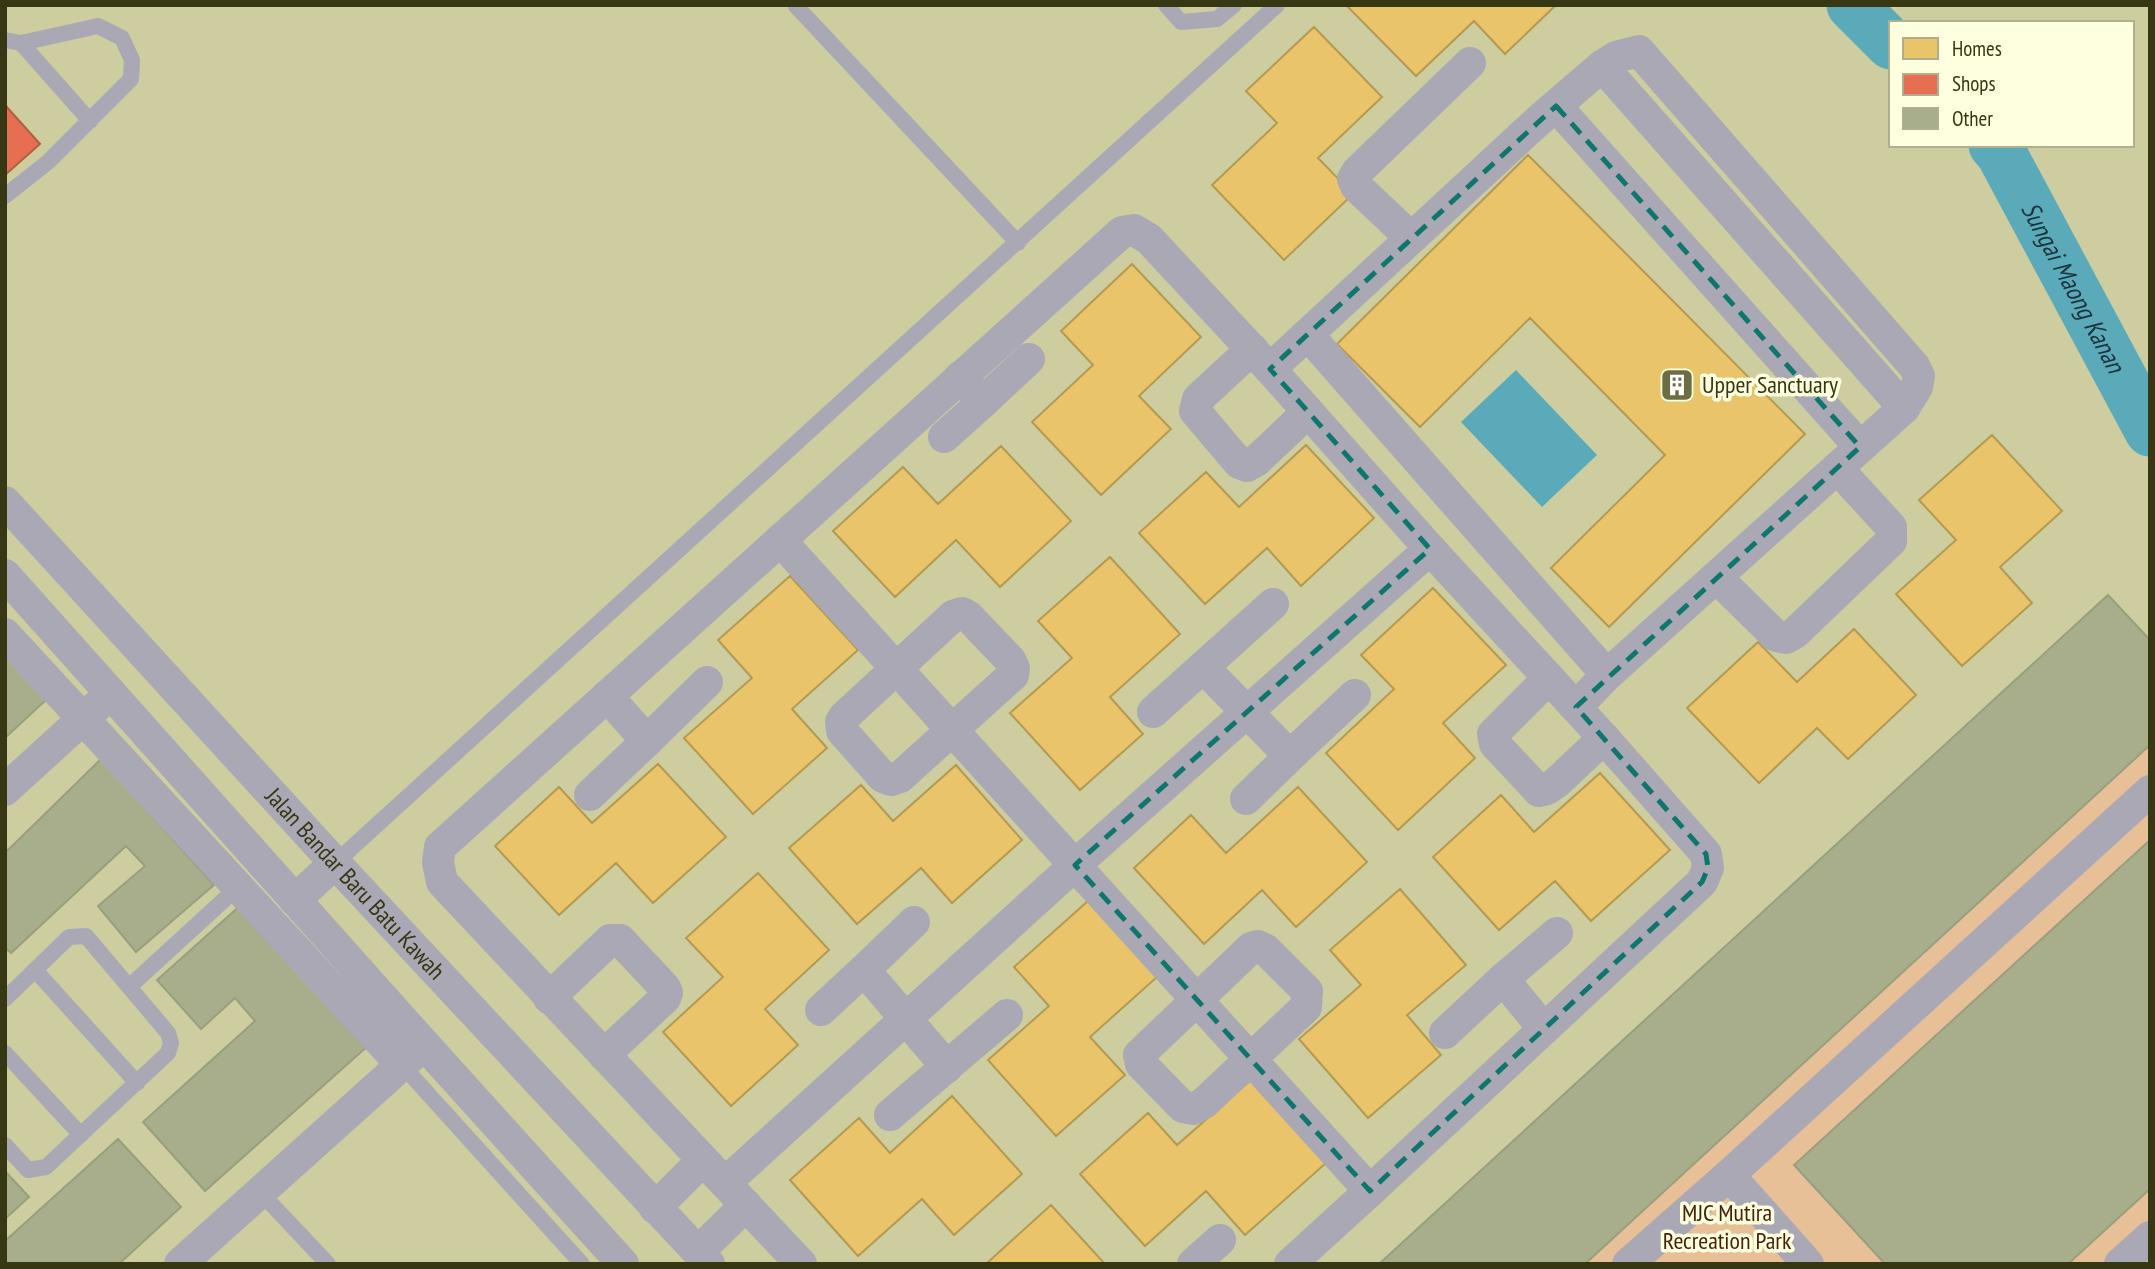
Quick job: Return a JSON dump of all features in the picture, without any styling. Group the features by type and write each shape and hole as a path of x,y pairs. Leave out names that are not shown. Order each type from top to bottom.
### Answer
{"street":[{"path":"1411,238 1356,186 1353,179 1357,172 1470,63"},
{"path":"1308,412 1256,461 1247,466 1239,463 1195,411 1195,405 1198,399 1261,359 1308,335 1602,66 1903,408 1576,706"},
{"path":"1556,106 1860,447"},
{"path":"801,1264 442,883 438,862 440,847 1122,232 1134,230 1149,239 1261,359 1430,549 1576,706 1706,854 1708,868 1702,881 1290,1264"},
{"path":"1308,335 1607,675"},
{"path":"944,438 1030,359"},
{"path":"960,377 983,402"},
{"path":"1716,577 1776,636 1786,638 1795,633 1891,541 1891,527 1837,468"},
{"name":"Jalan Bandar Baru Batu Kawah","path":"5,502 335,863 704,1258"},
{"path":"780,540 1370,1192"},
{"path":"704,1258 735,1194 906,1019 1430,549"},
{"path":"5,575 295,900 413,1054"},
{"path":"1153,712 1273,604"},
{"path":"962,613 1010,660 1014,668 1013,675 900,778 891,780 883,777 842,731 841,722 897,668 953,616 962,613"},
{"path":"5,634 238,887 413,1054 623,1264"},
{"path":"1203,667 1290,757"},
{"path":"1549,678 1493,734 1495,744 1504,754 1539,791 1556,783 1604,738"},
{"path":"590,795 707,682"},
{"path":"5,790 112,693"},
{"path":"1246,799 1355,695"},
{"path":"607,696 647,741"},
{"path":"1628,1264 2150,791"},
{"path":"295,900 335,863"},
{"path":"821,1010 914,922"},
{"path":"1445,1033 1557,933"},
{"path":"549,998 610,940 620,940 667,993 666,998 604,1055"},
{"path":"1258,946 1266,950 1307,991 1307,1007 1204,1103 1193,1109 1183,1107 1141,1064 1139,1055 1197,1000 1251,948 1258,946"},
{"path":"864,970 947,1067"},
{"path":"1503,979 1544,1029"},
{"path":"890,1115 1007,1015"},
{"path":"180,1264 413,1054"},
{"path":"655,1208 703,1160"},
{"path":"1729,1175 1808,1264"},
{"path":"2120,1264 2150,1237"},
{"path":"1193,1264 1220,1240"}],"lane":[{"path":"1166,5 1181,22 1217,19 1234,5"},
{"path":"335,863 1277,5"},
{"path":"796,6 1018,243"},
{"path":"5,196 47,162 131,79 132,60 122,38 98,26 13,41"},
{"path":"13,41 90,121"},
{"path":"130,987 238,887"},
{"path":"5,999 69,937 86,936 168,1033 171,1043 168,1053 46,1167 28,1170 5,1145"},
{"path":"35,970 137,1083"},
{"path":"5,1053 81,1135"},
{"path":"413,1054 582,1264"},
{"path":"260,1192 328,1264"}],"highlighted area":[{"path":"1556,106 1860,447 1576,707 1706,854 1708,868 1702,882 1370,1191 1075,865 1430,549 1270,369"}],"green space":[{"name":"MJC Mutira Recreation Park","path":"2150,718 2150,842 1885,1264 1550,1264"},
{"path":"2150,1189 2150,1233 2115,1264 2068,1264"}],"water":[{"path":"1516,370 1597,455 1542,507 1461,422"}],"building: Homes":[{"path":"1346,5 1556,5 1505,54 1474,21 1416,76"},
{"path":"1314,27 1382,97 1318,158 1353,194 1284,260 1212,185 1277,123 1246,91"},
{"name":"Upper Sanctuary","path":"1528,155 1805,434 1609,627 1551,568 1665,455 1530,318 1420,427 1337,344"},
{"path":"1132,264 1201,337 1139,396 1171,429 1101,495 1032,422 1093,365 1061,331"},
{"path":"1992,435 2062,511 2000,567 2032,603 1962,666 1896,594 1956,540 1919,500"},
{"path":"1306,445 1374,518 1301,586 1267,548 1205,604 1139,533 1206,472 1239,507"},
{"path":"1001,446 1071,521 1000,587 956,540 895,597 833,531 903,467 938,504"},
{"path":"1110,557 1180,634 1110,697 1143,734 1080,790 1010,713 1072,658 1038,621"},
{"path":"790,576 858,650 792,709 827,748 753,814 684,738 752,678 718,640"},
{"path":"1433,588 1506,665 1443,723 1475,758 1398,830 1326,753 1394,689 1361,655"},
{"path":"1854,629 1916,695 1848,759 1817,728 1759,783 1687,708 1758,642 1797,682"},
{"path":"658,764 726,837 653,903 616,863 559,915 495,846 559,787 592,823"},
{"path":"956,765 1022,840 952,903 921,868 857,924 789,848 861,785 893,821"},
{"path":"1600,773 1670,850 1591,921 1555,881 1499,930 1433,857 1501,795 1534,832"},
{"path":"1298,787 1367,862 1296,927 1262,890 1204,944 1134,868 1191,815 1226,853"},
{"path":"758,873 829,950 765,1009 798,1045 731,1106 663,1032 723,977 686,938"},
{"path":"1400,889 1466,965 1407,1015 1441,1055 1368,1118 1299,1039 1361,985 1330,950"},
{"path":"1088,901 1157,977 1090,1037 1125,1075 1056,1136 988,1060 1049,1006 1014,967"},
{"path":"1251,1080 1326,1163 1245,1235 1206,1191 1145,1246 1080,1174 1148,1113 1177,1145"},
{"path":"952,1096 1022,1174 954,1235 922,1199 858,1256 790,1180 859,1118 890,1153"},
{"path":"1051,1205 1105,1264 986,1264"}],"building: Shops":[{"path":"5,105 40,144 5,175"}],"building: Other":[{"path":"2108,595 2150,640 2150,745 1585,1264 1379,1264"},
{"path":"5,654 47,699 5,738"},
{"path":"101,759 214,885 136,952 98,906 145,866 126,846 11,953 5,947 5,853"},
{"path":"2150,840 2150,1189 2068,1264 1885,1264 1794,1165"},
{"path":"242,904 369,1045 205,1191 143,1122 255,1021 235,998 201,1029 157,980"},
{"path":"118,1139 181,1207 119,1264 5,1264 5,1241"},
{"path":"5,1171 29,1197 5,1219"}],"waterway":[{"name":"Sungai Maong Kanan","path":"1852,5 1889,42"},
{"name":"Sungai Maong Kanan","path":"1996,147 2150,431"}],"place":[{"name":"Upper Sanctuary","path":"1677,385"}]}
